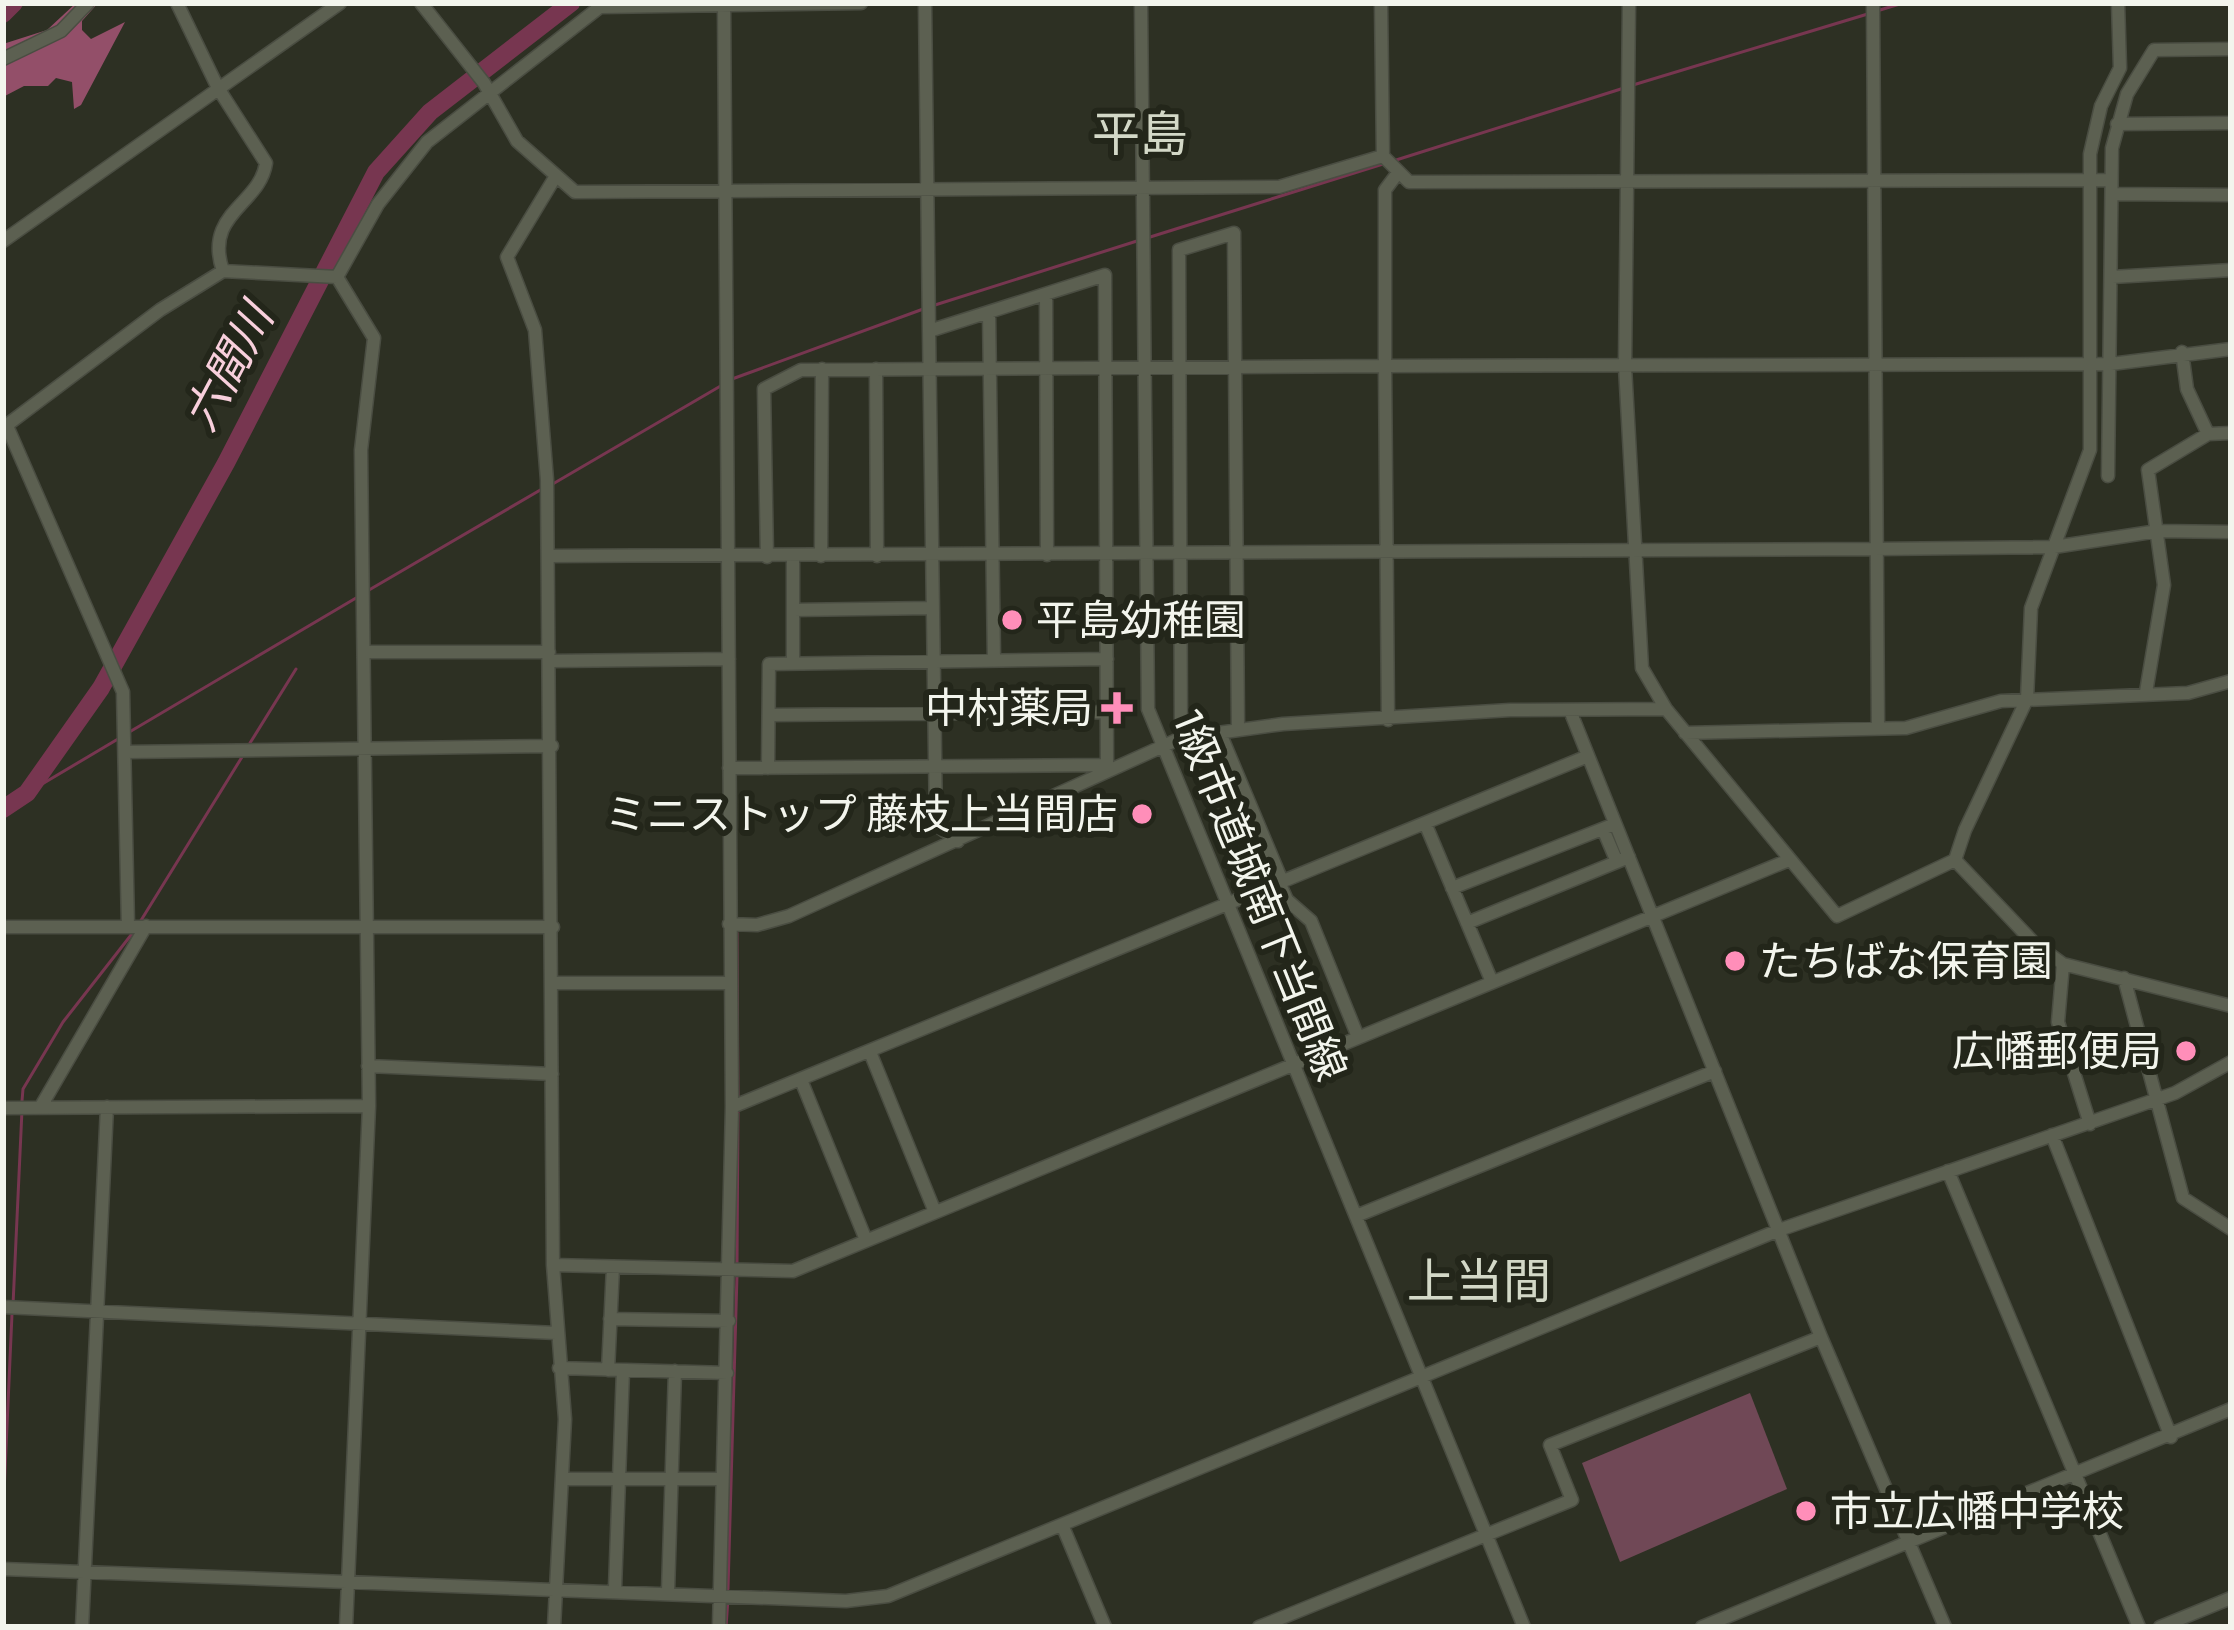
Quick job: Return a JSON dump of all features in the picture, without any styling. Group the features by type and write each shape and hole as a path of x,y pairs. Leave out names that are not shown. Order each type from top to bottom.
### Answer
{"street":[{"path":"3,59 61,31 88,3"},
{"path":"177,3 218,88 266,163 262,178 238,202 220,235 223,271"},
{"path":"3,241 340,3"},
{"path":"422,3 486,87 517,142 574,192 1279,187 1383,155"},
{"path":"333,278 402,171 486,87 602,5 861,3"},
{"path":"925,3 936,825 958,841"},
{"name":"1級市道城南下当間線","path":"1142,3 1145,690 1162,747 1524,1627"},
{"path":"1381,3 1383,155 1409,182 1874,182 2090,176 2111,187 2231,195"},
{"path":"1629,3 1631,182 1625,367 1638,548 1639,652 1648,682 1666,709 1837,916 1955,860 1964,830 2027,699 2031,608 2090,450 2090,176 2095,128 2120,68 2118,3"},
{"path":"1874,3 1878,728"},
{"path":"719,1627 727,1594 722,1479 736,1271 729,924 724,5"},
{"path":"2108,476 2111,187 2117,124 2127,94 2154,50 2231,49"},
{"path":"2117,124 2231,123"},
{"path":"1388,721 1385,190 1397,174"},
{"path":"554,179 507,257 536,330 547,480 553,1265 565,1419 554,1627"},
{"path":"1181,738 1179,250 1234,232 1238,730"},
{"path":"2111,277 2231,270"},
{"path":"128,926 126,749 117,674 5,427 160,310 223,271 333,278"},
{"path":"929,332 1106,275 1108,768"},
{"path":"333,278 375,349 361,450 370,1106 346,1627"},
{"path":"1046,294 1047,555"},
{"path":"989,313 994,660"},
{"path":"766,557 764,389 801,370 1876,362 2090,365 2231,349"},
{"path":"2182,352 2186,388 2208,434"},
{"path":"821,556 822,369"},
{"path":"876,369 877,556"},
{"path":"2146,692 2164,585 2148,470 2208,434 2231,433"},
{"path":"548,556 2054,547 2158,531 2231,532"},
{"path":"793,556 793,663"},
{"path":"793,610 931,608"},
{"path":"364,652 729,659"},
{"path":"769,768 769,664 1107,659"},
{"path":"1685,733 1906,728 2027,699 2188,693 2231,681"},
{"path":"729,924 757,925 789,916 1181,738 1510,710 1666,709"},
{"path":"769,715 1107,712"},
{"path":"1571,712 1609,826 1653,916 1821,1336 1946,1627"},
{"path":"1220,733 1287,900 1311,921 1358,1037"},
{"path":"126,749 552,746"},
{"path":"732,1107 1588,756"},
{"path":"729,769 1108,768"},
{"path":"1425,823 1492,982"},
{"path":"1452,888 1609,826"},
{"path":"1467,923 1623,860"},
{"path":"553,1265 793,1270 1789,860"},
{"path":"1955,860 2034,943 2063,964 2231,1006"},
{"path":"40,1108 146,926"},
{"path":"3,927 553,927"},
{"path":"2063,964 2058,1022 2090,1124"},
{"path":"2124,978 2183,1198 2231,1229"},
{"path":"553,983 730,983"},
{"path":"870,1052 935,1212"},
{"path":"3,1569 85,1568 868,1600 1064,1527 1779,1230 2157,1100 2231,1062"},
{"path":"368,1066 552,1074"},
{"path":"1356,1216 1714,1071"},
{"path":"801,1080 866,1240"},
{"path":"3,1108 370,1106"},
{"path":"82,1627 106,1108"},
{"path":"2051,1136 2170,1436"},
{"path":"1948,1172 2139,1627"},
{"path":"608,1370 613,1267"},
{"path":"3,1307 556,1333"},
{"path":"610,1318 729,1322"},
{"path":"1259,1627 1572,1500 1550,1445 1821,1336"},
{"path":"560,1368 727,1372"},
{"path":"615,1588 623,1370"},
{"path":"668,1591 675,1372"},
{"path":"1702,1627 2231,1409"},
{"path":"562,1479 722,1479"},
{"path":"1064,1527 1105,1627"},
{"path":"2160,1627 2231,1598"}],"shaded area":[{"path":"76,3 98,3 82,21 82,30 91,39 125,22 81,105 74,109 72,82 56,78 48,86 24,86 3,97 3,44 47,30"},
{"path":"1750,1393 1787,1489 1620,1562 1582,1463"}],"waterway":[{"path":"3,14 14,3"},
{"name":"六間川","path":"3,809 27,793 101,688 226,463 376,172 430,112 571,3"},
{"path":"1880,10 1903,3"},
{"path":"1633,85 1871,13"},
{"path":"1393,161 1624,88"},
{"path":"1147,238 1383,164"},
{"path":"935,305 1137,241"},
{"path":"732,379 926,308"},
{"path":"551,485 724,384"},
{"path":"369,590 542,489"},
{"path":"126,734 356,598"},
{"path":"250,743 296,669"},
{"path":"27,793 118,739"},
{"path":"140,922 242,757"},
{"path":"22,1101 23,1089 63,1022 135,930"},
{"path":"737,933 738,1099"},
{"path":"13,1305 22,1110"},
{"path":"737,1265 738,1111"},
{"path":"728,1589 737,1275"},
{"path":"3,1516 12,1314"},
{"path":"726,1627 728,1599"}],"place":[{"name":"平島幼稚園","path":"1012,620"},
{"name":"中村薬局","path":"1117,708"},
{"name":"ミニストップ 藤枝上当間店","path":"1142,814"},
{"name":"たちばな保育園","path":"1735,961"},
{"name":"広幡郵便局","path":"2186,1051"},
{"name":"市立広幡中学校","path":"1806,1511"}],"district":[{"name":"平島","path":"1140,134"},
{"name":"上当間","path":"1479,1281"}]}
